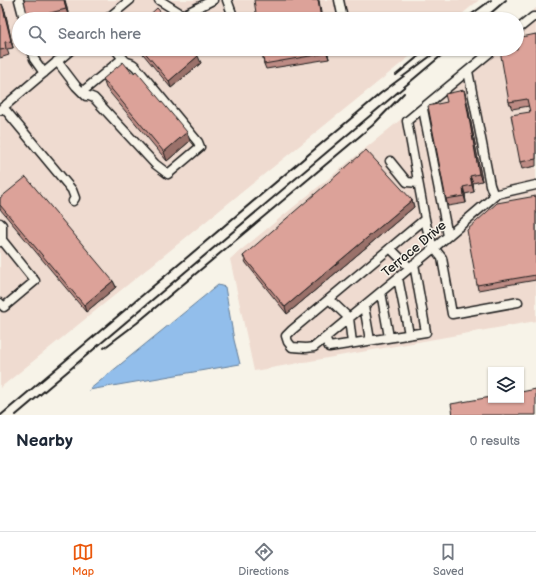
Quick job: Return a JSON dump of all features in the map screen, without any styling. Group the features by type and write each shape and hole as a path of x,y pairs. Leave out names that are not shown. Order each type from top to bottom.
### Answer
{"street":[{"path":"19,0 22,12"},
{"path":"115,12 130,0"},
{"path":"159,0 178,12"},
{"path":"189,12 213,0"},
{"path":"227,0 231,12"},
{"path":"339,0 342,12"},
{"path":"524,24 533,17 536,17"},
{"path":"33,56 44,73"},
{"path":"63,56 1,108 72,190 75,198 72,201"},
{"path":"486,56 407,122 429,238 434,248 442,258 452,314 518,302"},
{"path":"57,61 76,86 82,92 86,96 94,98 155,164 168,174 200,147 198,142 132,62 127,62 123,58 82,92"},
{"path":"468,71 490,185 494,196"},
{"path":"423,108 448,236"},
{"path":"390,161 407,182 418,183"},
{"name":"Terrace Drive","path":"329,299 286,336 288,342 292,346 306,348 314,347 497,194 536,185"},
{"path":"352,343 348,318 329,299 425,219"},
{"path":"0,223 2,226 1,241 35,281 4,306 0,303"},
{"path":"324,338 329,347 426,332 412,266 390,248"},
{"path":"398,278 408,334"},
{"path":"381,292 389,337"},
{"path":"364,306 370,340"}],"shaded area":[{"path":"0,0 479,0 464,12 12,12 12,56 410,56 0,388"},
{"path":"536,8 536,321 254,371 230,259 478,56 524,56 524,18"}],"water":[{"path":"218,285 225,287 234,340 240,364 89,390"}],"building":[{"path":"24,0 64,0 66,9 54,12 27,12"},
{"path":"254,0 318,0 320,12 256,12"},
{"path":"2,4 11,41 5,42 6,49 0,50 0,5"},
{"path":"157,8 161,12 153,12"},
{"path":"536,34 536,159 520,162 511,115 530,112 527,99 509,102 501,56 524,56 524,37"},
{"path":"148,56 198,56 169,81"},
{"path":"263,56 310,56 264,64"},
{"path":"123,62 133,74 136,71 187,132 164,152 103,79"},
{"path":"464,90 479,174 470,176 472,185 463,187 464,196 446,199 428,106 447,102 445,94"},
{"path":"366,150 412,200 285,307 243,256"},
{"path":"26,177 113,281 84,305 0,205 0,198"},
{"path":"536,196 536,275 477,285 467,230 497,203"},
{"path":"536,389 536,415 453,415 451,404 488,398 488,403 524,403 524,391"}],"railway":[{"path":"475,12 491,0"},
{"path":"492,12 506,0"},
{"path":"396,75 419,56"},
{"path":"1,415 381,93 431,56"},
{"path":"16,415 441,56"},
{"path":"104,348 137,323 373,125 404,93"}]}
